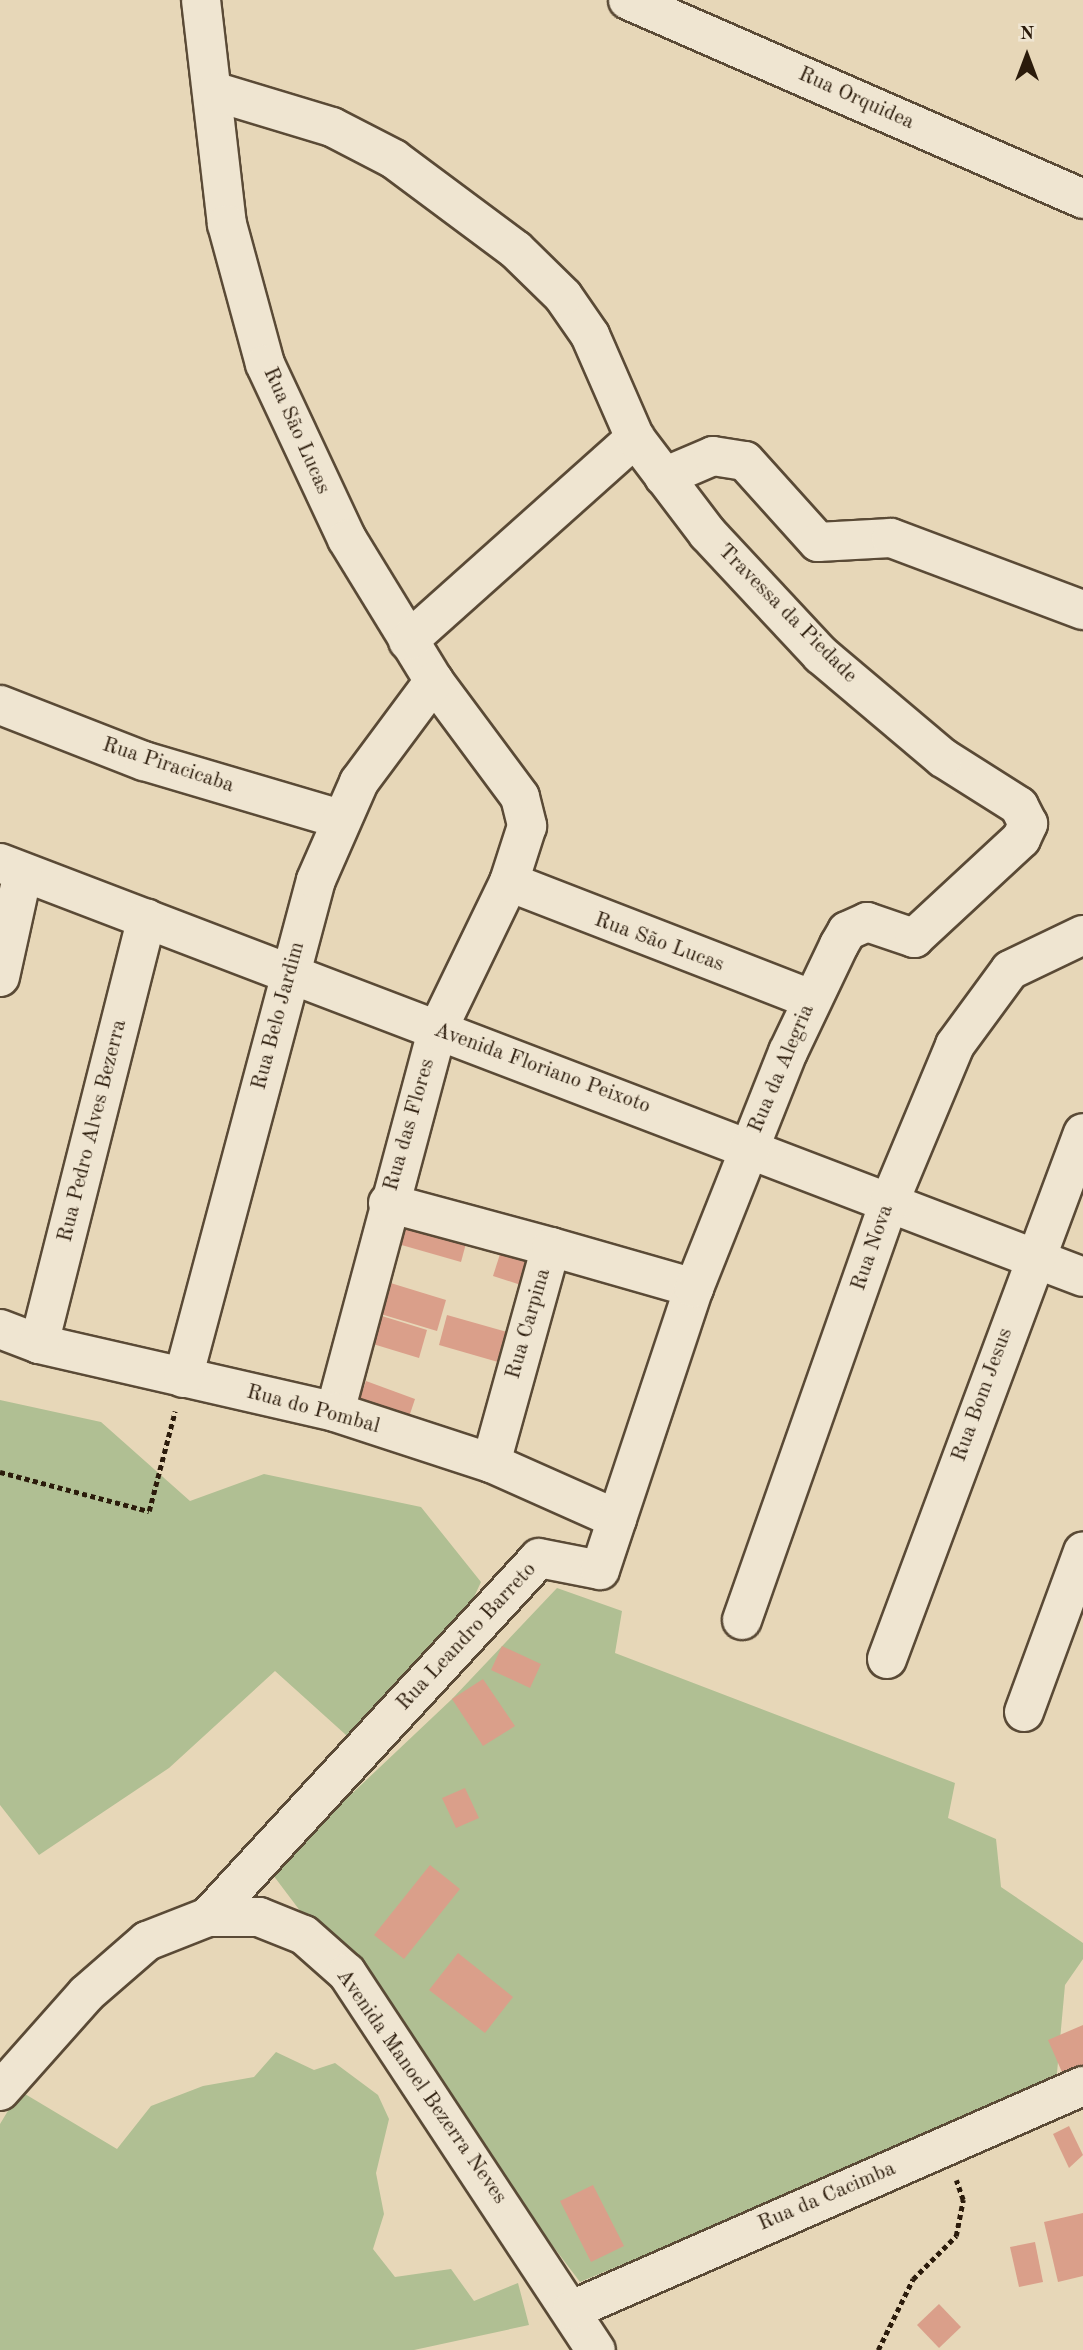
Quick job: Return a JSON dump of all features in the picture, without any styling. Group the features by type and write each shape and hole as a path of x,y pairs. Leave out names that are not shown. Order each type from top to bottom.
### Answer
{"street":[{"name":"Rua São Lucas","path":"201,0 216,92 227,224 265,364 335,516 408,641 525,810"},
{"name":"Rua Orquidea","path":"628,0 706,15 1083,199"},
{"name":"Travessa da Piedade","path":"216,92 332,127 394,159 516,250 564,296 590,335 635,438 708,534 821,655 943,758 1028,818 1021,839 921,932"},
{"path":"408,641 635,438"},
{"path":"664,477 713,456 745,461 818,542 891,538 1083,610"},
{"name":"Rua Belo Jardim","path":"183,1378 316,880 340,819 399,720 434,681"},
{"name":"Rua Piracicaba","path":"0,705 144,761 340,819"},
{"name":"Rua das Flores","path":"335,1412 388,1203 437,1031 509,882 527,826 525,810"},
{"path":"0,977 12,867"},
{"name":"Avenida Floriano Peixoto","path":"12,867 437,1031 750,1144 889,1203 1083,1277"},
{"name":"Rua São Lucas","path":"509,882 811,999"},
{"name":"Rua Pedro Alves Bezerra","path":"38,1344 147,918"},
{"name":"Rua da Alegria","path":"694,1288 750,1144 811,999 856,924 878,924 910,940 921,932"},
{"name":"Rua Nova","path":"742,1620 889,1203 949,1057 989,993 1036,953 1083,935"},
{"name":"Rua Bom Jesus","path":"887,1659 1032,1258 1083,1133"},
{"path":"388,1203 551,1247"},
{"name":"Rua Carpina","path":"491,1463 551,1247 694,1288"},
{"name":"Rua Leandro Barreto","path":"208,1917 539,1558 600,1570 694,1288"},
{"name":"Rua do Pombal","path":"0,1329 38,1344 335,1412 491,1463 617,1519"},
{"path":"1024,1712 1083,1552"},
{"name":"Avenida Manoel Bezerra Neves","path":"0,2091 86,1994 147,1941 208,1917 258,1917 304,1935 347,1973 596,2350"},
{"name":"Rua da Cacimba","path":"572,2310 1083,2086"}],"path":[{"path":"0,1472 149,1511 183,1378"},
{"path":"878,2350 913,2279 956,2236 963,2200 946,2146"}],"green space":[{"path":"0,1400 101,1422 190,1501 264,1474 421,1507 481,1582 433,1685 356,1744 275,1671 169,1768 39,1855 0,1805"},
{"path":"557,1588 622,1611 615,1653 955,1783 948,1818 996,1839 1001,1887 1083,1943 1083,1959 1065,1985 1056,2084 580,2282 270,1871 452,1699"},
{"path":"276,2052 314,2070 335,2063 378,2095 389,2119 376,2173 384,2214 373,2249 395,2277 451,2269 474,2301 518,2283 529,2325 414,2350 0,2350 0,2124 20,2091 117,2149 151,2106 203,2086 254,2077"}],"building":[{"path":"398,1216 468,1236 461,1262 391,1242"},
{"path":"501,1251 532,1261 524,1286 493,1276"},
{"path":"384,1281 446,1300 437,1331 374,1312"},
{"path":"447,1315 507,1332 498,1362 439,1345"},
{"path":"382,1316 427,1330 419,1358 373,1344"},
{"path":"366,1381 415,1399 408,1420 359,1401"},
{"path":"502,1646 541,1664 530,1688 491,1670"},
{"path":"483,1679 515,1726 483,1746 452,1699"},
{"path":"465,1788 479,1818 456,1828 442,1798"},
{"path":"430,1865 460,1889 404,1959 374,1935"},
{"path":"458,1953 513,1997 485,2033 429,1990"},
{"path":"1083,2025 1083,2071 1065,2079 1048,2040"},
{"path":"1069,2126 1083,2155 1069,2168 1053,2134"},
{"path":"593,2185 624,2246 591,2262 560,2201"},
{"path":"1083,2213 1083,2276 1058,2282 1044,2222"},
{"path":"1035,2242 1043,2282 1019,2287 1010,2247"},
{"path":"939,2304 961,2327 939,2348 917,2325"}]}
